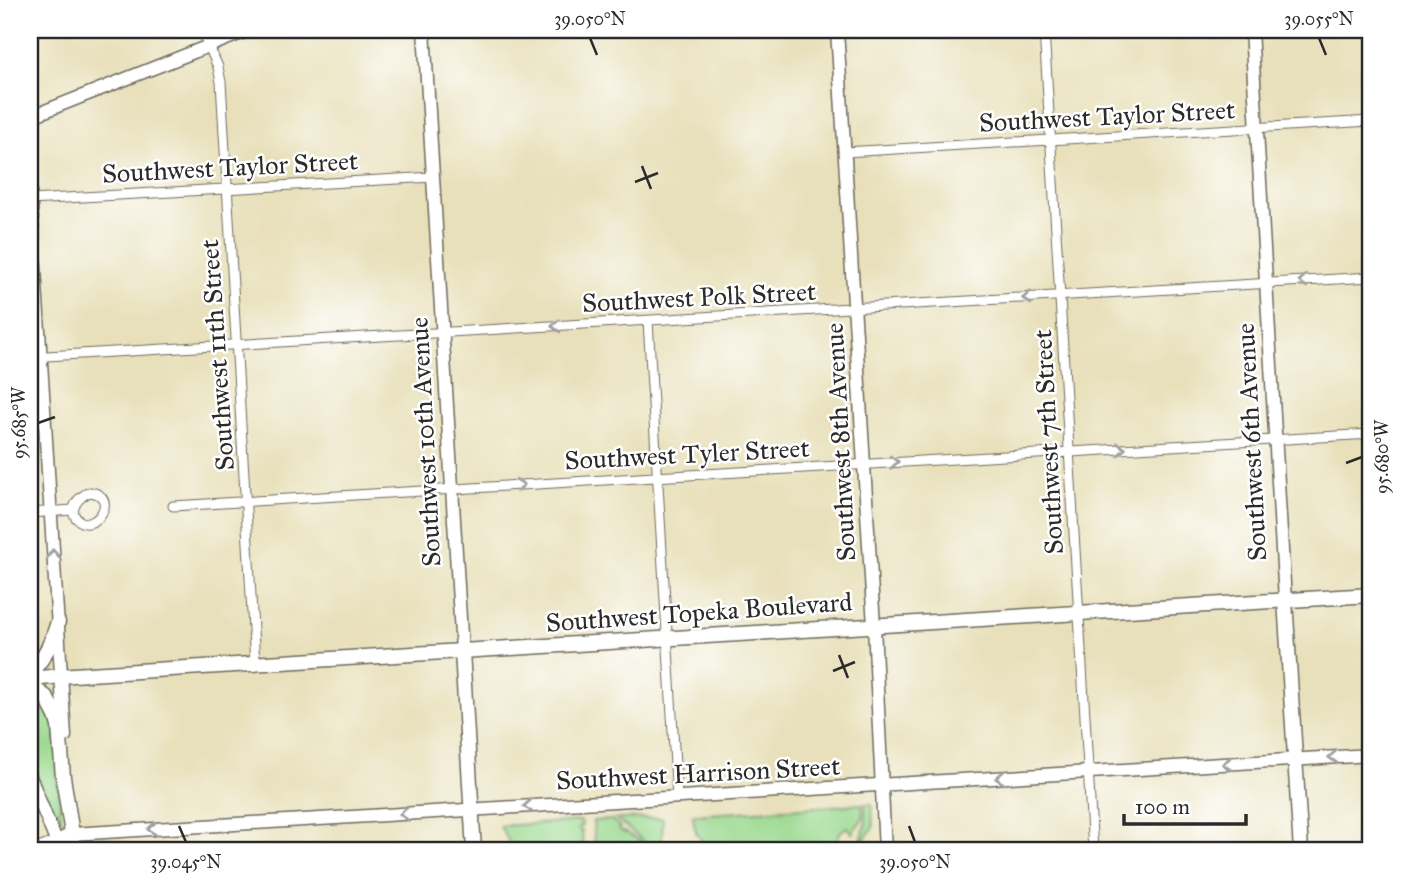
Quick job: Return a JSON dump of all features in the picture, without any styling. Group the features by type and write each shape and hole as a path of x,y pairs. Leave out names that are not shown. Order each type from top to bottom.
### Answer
{"main road":[{"path":"30,117 249,30"},
{"name":"Southwest 10th Avenue","path":"424,30 474,851"},
{"name":"Southwest 8th Avenue","path":"837,30 874,626 885,851"},
{"name":"Southwest 6th Avenue","path":"1251,30 1301,851"},
{"path":"30,191 35,357 51,512 74,851"},
{"name":"Southwest Topeka Boulevard","path":"31,679 1371,595"},
{"path":"58,622 51,642 31,679 54,710 59,726 62,777 72,834"},
{"name":"Southwest Harrison Street","path":"58,846 72,834 1371,755"},
{"path":"30,777 58,846"}],"street":[{"name":"Southwest 11th Street","path":"202,30 220,75 255,664"},
{"name":"Southwest 7th Street","path":"1044,30 1093,851"},
{"name":"Southwest Taylor Street","path":"845,152 1371,121"},
{"name":"Southwest Taylor Street","path":"30,200 433,177"},
{"name":"Southwest Polk Street","path":"35,357 1371,277"},
{"path":"648,321 677,797"},
{"name":"Southwest Tyler Street","path":"173,506 1371,434"},
{"path":"30,513 74,510"},
{"name":"Southwest Harrison Street","path":"31,851 58,846"}],"green space":[{"path":"30,690 35,692 55,726 62,833 30,759"},
{"path":"862,804 863,818 852,833 848,827 842,831 835,851 713,851 698,836 693,815"},
{"path":"865,804 872,804 873,828 859,849 866,822"},
{"path":"663,818 662,840 654,849 616,819"},
{"path":"612,820 624,833 652,851 595,851 593,821"},
{"path":"581,821 582,826 579,827 582,831 583,851 514,851 500,826"}]}
